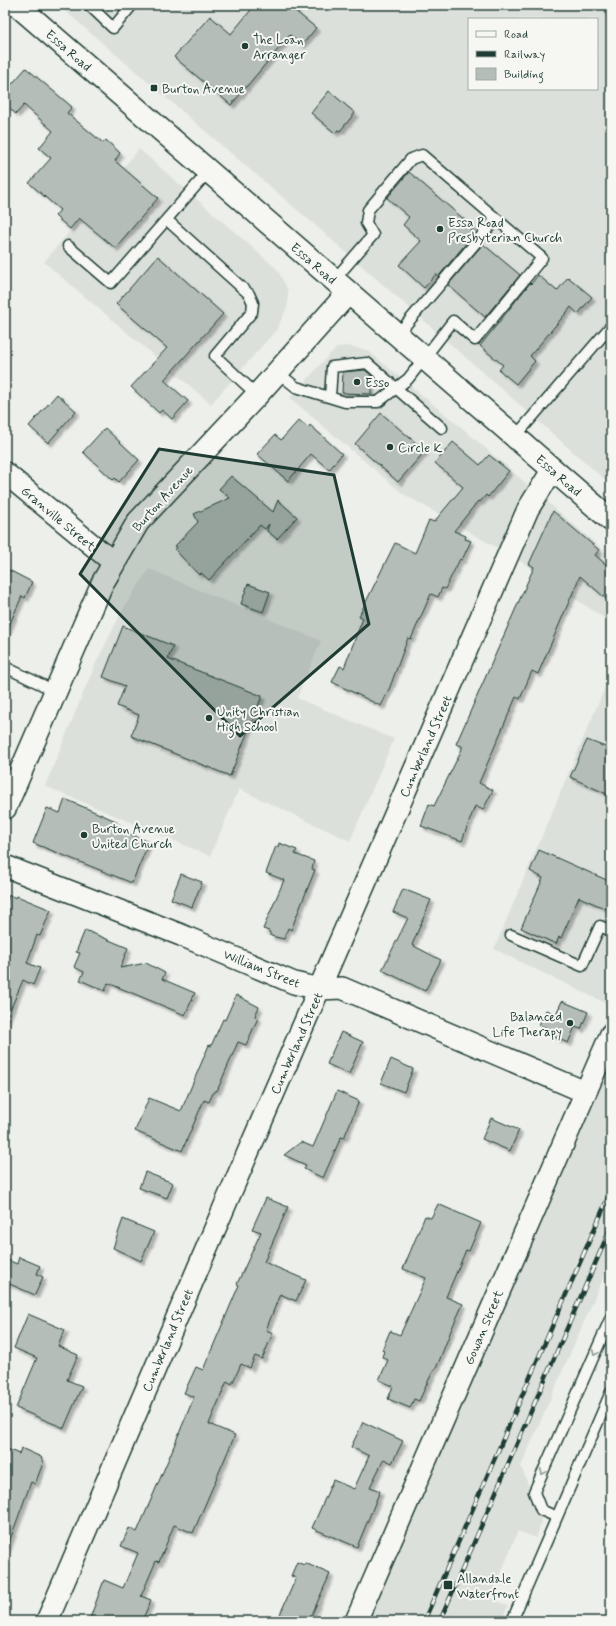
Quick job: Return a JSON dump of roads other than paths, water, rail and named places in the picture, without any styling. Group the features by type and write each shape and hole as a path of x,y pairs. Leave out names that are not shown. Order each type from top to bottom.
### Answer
{"main road":[{"name":"Essa Road","path":"17,5 611,520"},
{"name":"Burton Avenue","path":"5,808 80,630 113,562 138,522 277,372 341,287"}],"street":[{"name":"Cumberland Street","path":"47,1621 319,989 528,509 553,469"},
{"name":"Granville Street","path":"5,473 113,562"},
{"name":"William Street","path":"5,866 181,935 294,983 319,989 342,988 585,1092"},
{"name":"Gowan Street","path":"356,1621 611,1034"}],"lane":[{"path":"89,5 113,28 132,5"},
{"path":"277,372 296,388 345,402 378,402 408,379 453,321 475,340 542,258 422,155 411,159 368,210 366,223 373,235 341,287"},
{"path":"68,246 111,283 208,172"},
{"path":"396,335 496,218"},
{"path":"167,220 249,294 253,303 252,312 215,356 256,395"},
{"path":"515,437 611,326"},
{"path":"330,397 332,367 367,363 442,428"},
{"path":"5,667 55,691"},
{"path":"511,935 582,966 600,926 611,931"},
{"path":"557,1517 541,1510 534,1492 611,1318"},
{"path":"512,1621 611,1392"}],"railway":[{"path":"424,1621 611,1191"},
{"path":"440,1621 611,1227"}],"place":[{"name":"The Loan Arranger","path":"245,46"},
{"name":"Burton Avenue","path":"154,88"},
{"name":"Essa Road Presbyterian Church","path":"440,229"},
{"name":"Esso","path":"357,382"},
{"name":"Circle K","path":"390,447"},
{"name":"Unity Christian High School","path":"209,718"},
{"name":"Burton Avenue United Church","path":"84,835"},
{"name":"Balanced Life Therapy","path":"570,1023"},
{"name":"Allandale Waterfront","path":"448,1585"}]}
